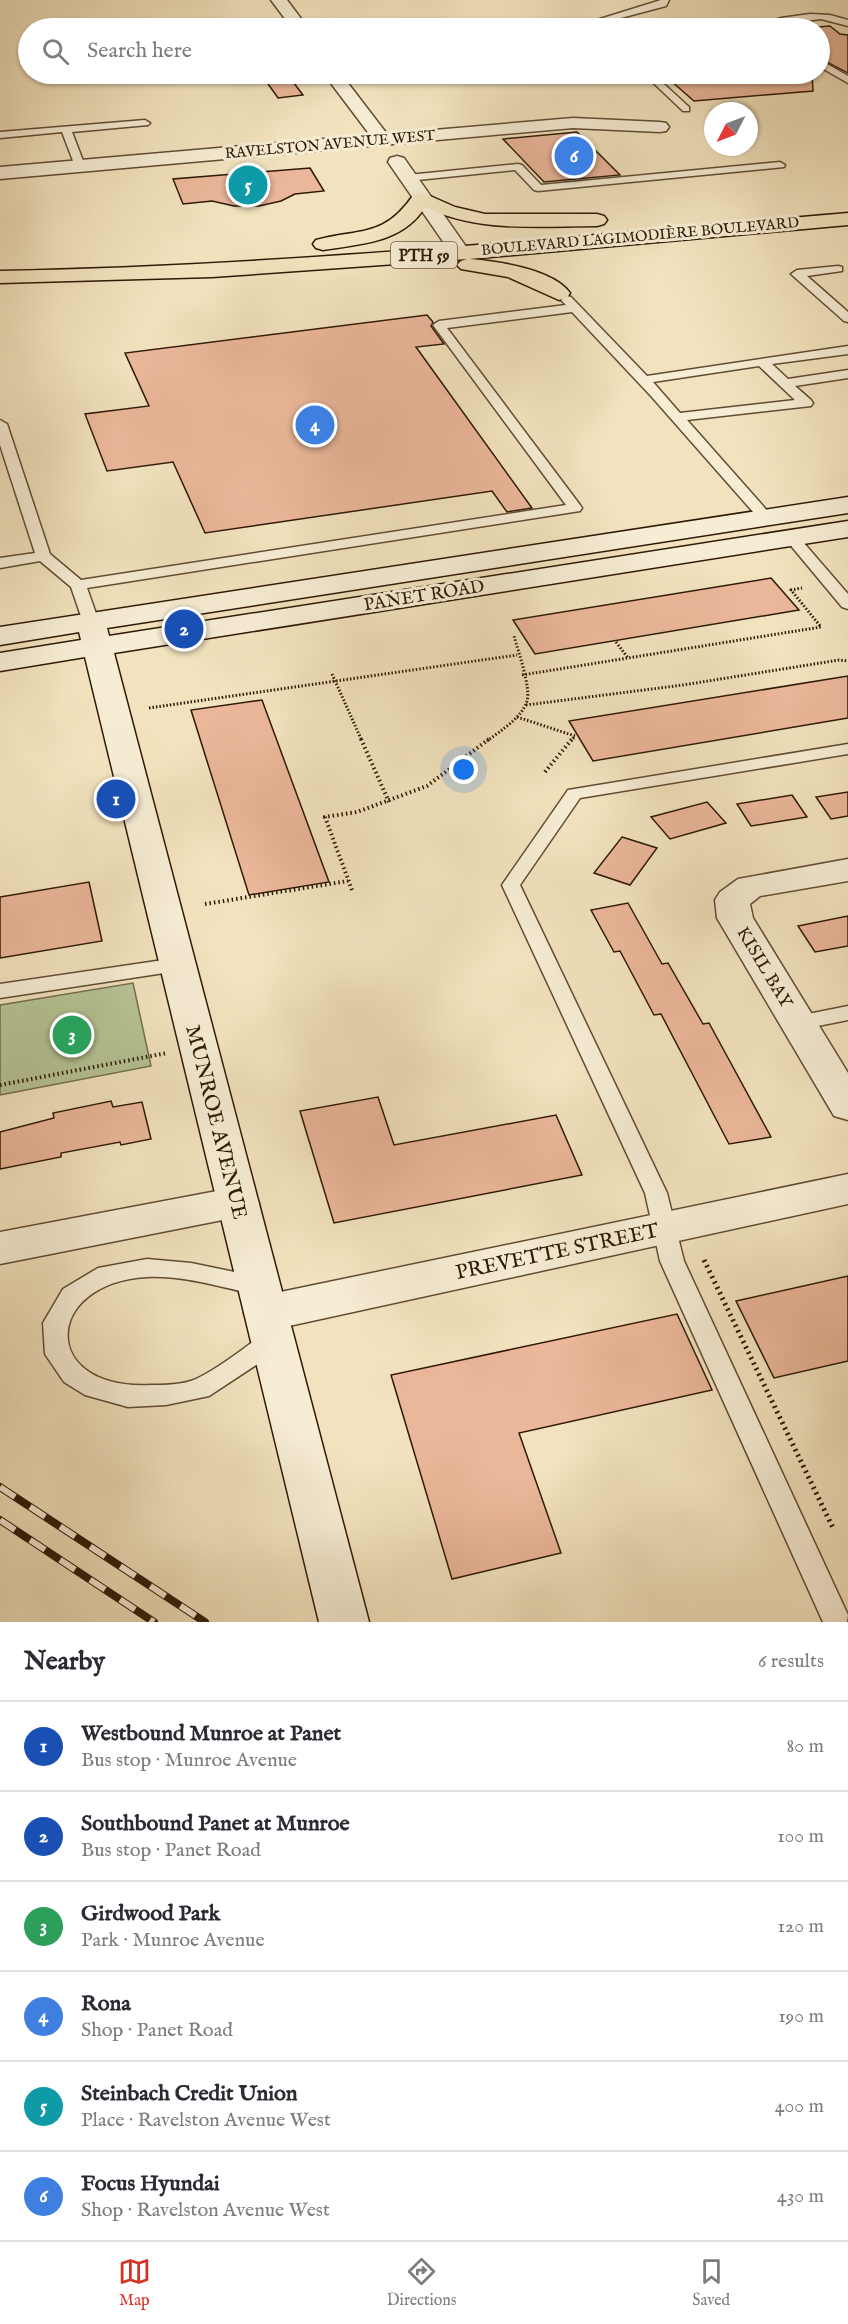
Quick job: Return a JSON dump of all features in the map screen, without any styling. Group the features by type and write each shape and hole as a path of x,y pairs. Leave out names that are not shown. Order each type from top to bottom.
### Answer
{"main road":[{"name":"BOULEVARD LAGIMODIÈRE BOULEVARD","path":"0,257 167,253 323,244 621,219 518,222 485,220 448,211 421,198"},
{"path":"323,244 395,228 411,215 421,198"},
{"name":"BOULEVARD LAGIMODIÈRE BOULEVARD","path":"678,214 848,201"},
{"name":"BOULEVARD LAGIMODIÈRE BOULEVARD","path":"0,277 177,272 294,265 848,219"},
{"path":"294,265 494,267 535,278 559,293 562,266 588,251 665,234"}],"street":[{"path":"279,0 292,18"},
{"path":"341,84 382,139"},
{"name":"RAVELSTON AVENUE WEST","path":"0,173 573,123 660,128"},
{"path":"402,170 460,252"},
{"name":"PANET ROAD","path":"0,662 94,634 848,505"},
{"name":"PANET ROAD","path":"0,636 94,634 848,529"},
{"name":"MUNROE AVENUE","path":"94,634 344,1622"},
{"name":"KISIL BAY","path":"848,870 750,887 732,900 735,918 848,1106"},
{"name":"PREVETTE STREET","path":"266,1313 848,1189"},
{"path":"0,1248 238,1203"}],"lane":[{"path":"607,18 663,4 665,0"},
{"path":"801,18 834,18 848,23"},
{"path":"830,69 848,80"},
{"path":"659,84 686,108"},
{"path":"0,135 145,123"},
{"path":"66,129 80,166"},
{"path":"402,170 518,167 538,188 780,165"},
{"path":"838,269 797,274 848,318"},
{"path":"559,293 644,380 766,518"},
{"path":"78,585 575,507 439,325 574,308"},
{"path":"644,380 848,350"},
{"path":"676,417 806,404 762,362"},
{"path":"786,383 848,374"},
{"path":"0,424 43,556 78,585 94,634"},
{"path":"792,538 848,604"},
{"path":"0,563 43,556"},
{"path":"835,1617 672,1261 656,1192 511,885 574,794 848,749"},
{"path":"0,991 177,965"},
{"path":"798,1023 848,1013"},
{"path":"147,1268 191,1272 266,1313 200,1389 166,1395 128,1397 94,1388 73,1375 57,1354 55,1323 71,1296 106,1275 147,1268"}],"path":[{"path":"522,675 821,627 791,590 802,588"},
{"path":"352,890 325,817 357,812 427,786 462,762 517,717 525,705 527,690 514,636"},
{"path":"616,642 628,658"},
{"path":"149,708 517,655"},
{"path":"525,705 683,685 839,660 848,661"},
{"path":"332,674 389,802"},
{"path":"517,717 575,736 545,772"},
{"path":"204,904 348,880"},
{"path":"0,1085 198,1047"},
{"path":"704,1260 834,1530"}],"green space":[{"path":"133,983 151,1066 0,1095 0,1005"}],"building":[{"path":"830,26 840,34 848,35 848,73 830,64"},
{"path":"268,84 295,84 303,95 278,98"},
{"path":"674,84 813,84 813,91 694,101"},
{"path":"577,132 620,175 544,182 503,139"},
{"path":"310,168 324,191 295,194 281,201 259,206 234,206 212,201 183,204 173,179"},
{"path":"427,315 433,322 431,326 444,344 416,347 532,508 507,512 492,491 205,533 173,462 107,471 85,414 149,406 125,353"},
{"path":"771,578 799,610 535,654 513,620"},
{"path":"848,676 848,718 593,761 569,721"},
{"path":"262,700 329,882 249,895 191,710"},
{"path":"848,792 848,816 831,819 816,797"},
{"path":"792,795 807,817 751,826 737,804"},
{"path":"707,802 726,823 670,839 651,817"},
{"path":"622,837 657,848 630,885 594,873"},
{"path":"89,882 102,941 0,958 0,897"},
{"path":"628,903 662,964 668,963 703,1024 709,1023 771,1137 729,1144 661,1014 654,1015 620,951 614,952 591,910"},
{"path":"848,916 848,946 815,952 798,926"},
{"path":"378,1097 394,1145 556,1115 582,1175 334,1223 300,1111"},
{"path":"111,1101 113,1107 142,1102 151,1139 121,1145 120,1142 61,1153 61,1157 0,1169 0,1132 54,1118 53,1113"},
{"path":"848,1276 848,1361 774,1378 736,1301"},
{"path":"677,1314 712,1390 519,1433 561,1553 452,1579 391,1375"}],"railway":[{"path":"0,1487 205,1622"},
{"path":"0,1520 154,1622"}],"place":[{"name":"Focus Hyundai","path":"574,156"},
{"name":"Steinbach Credit Union","path":"248,185"},
{"name":"Rona","path":"315,425"},
{"name":"Southbound Panet at Munroe","path":"184,629"},
{"name":"Westbound Munroe at Panet","path":"116,799"},
{"name":"Girdwood Park","path":"72,1035"}]}
